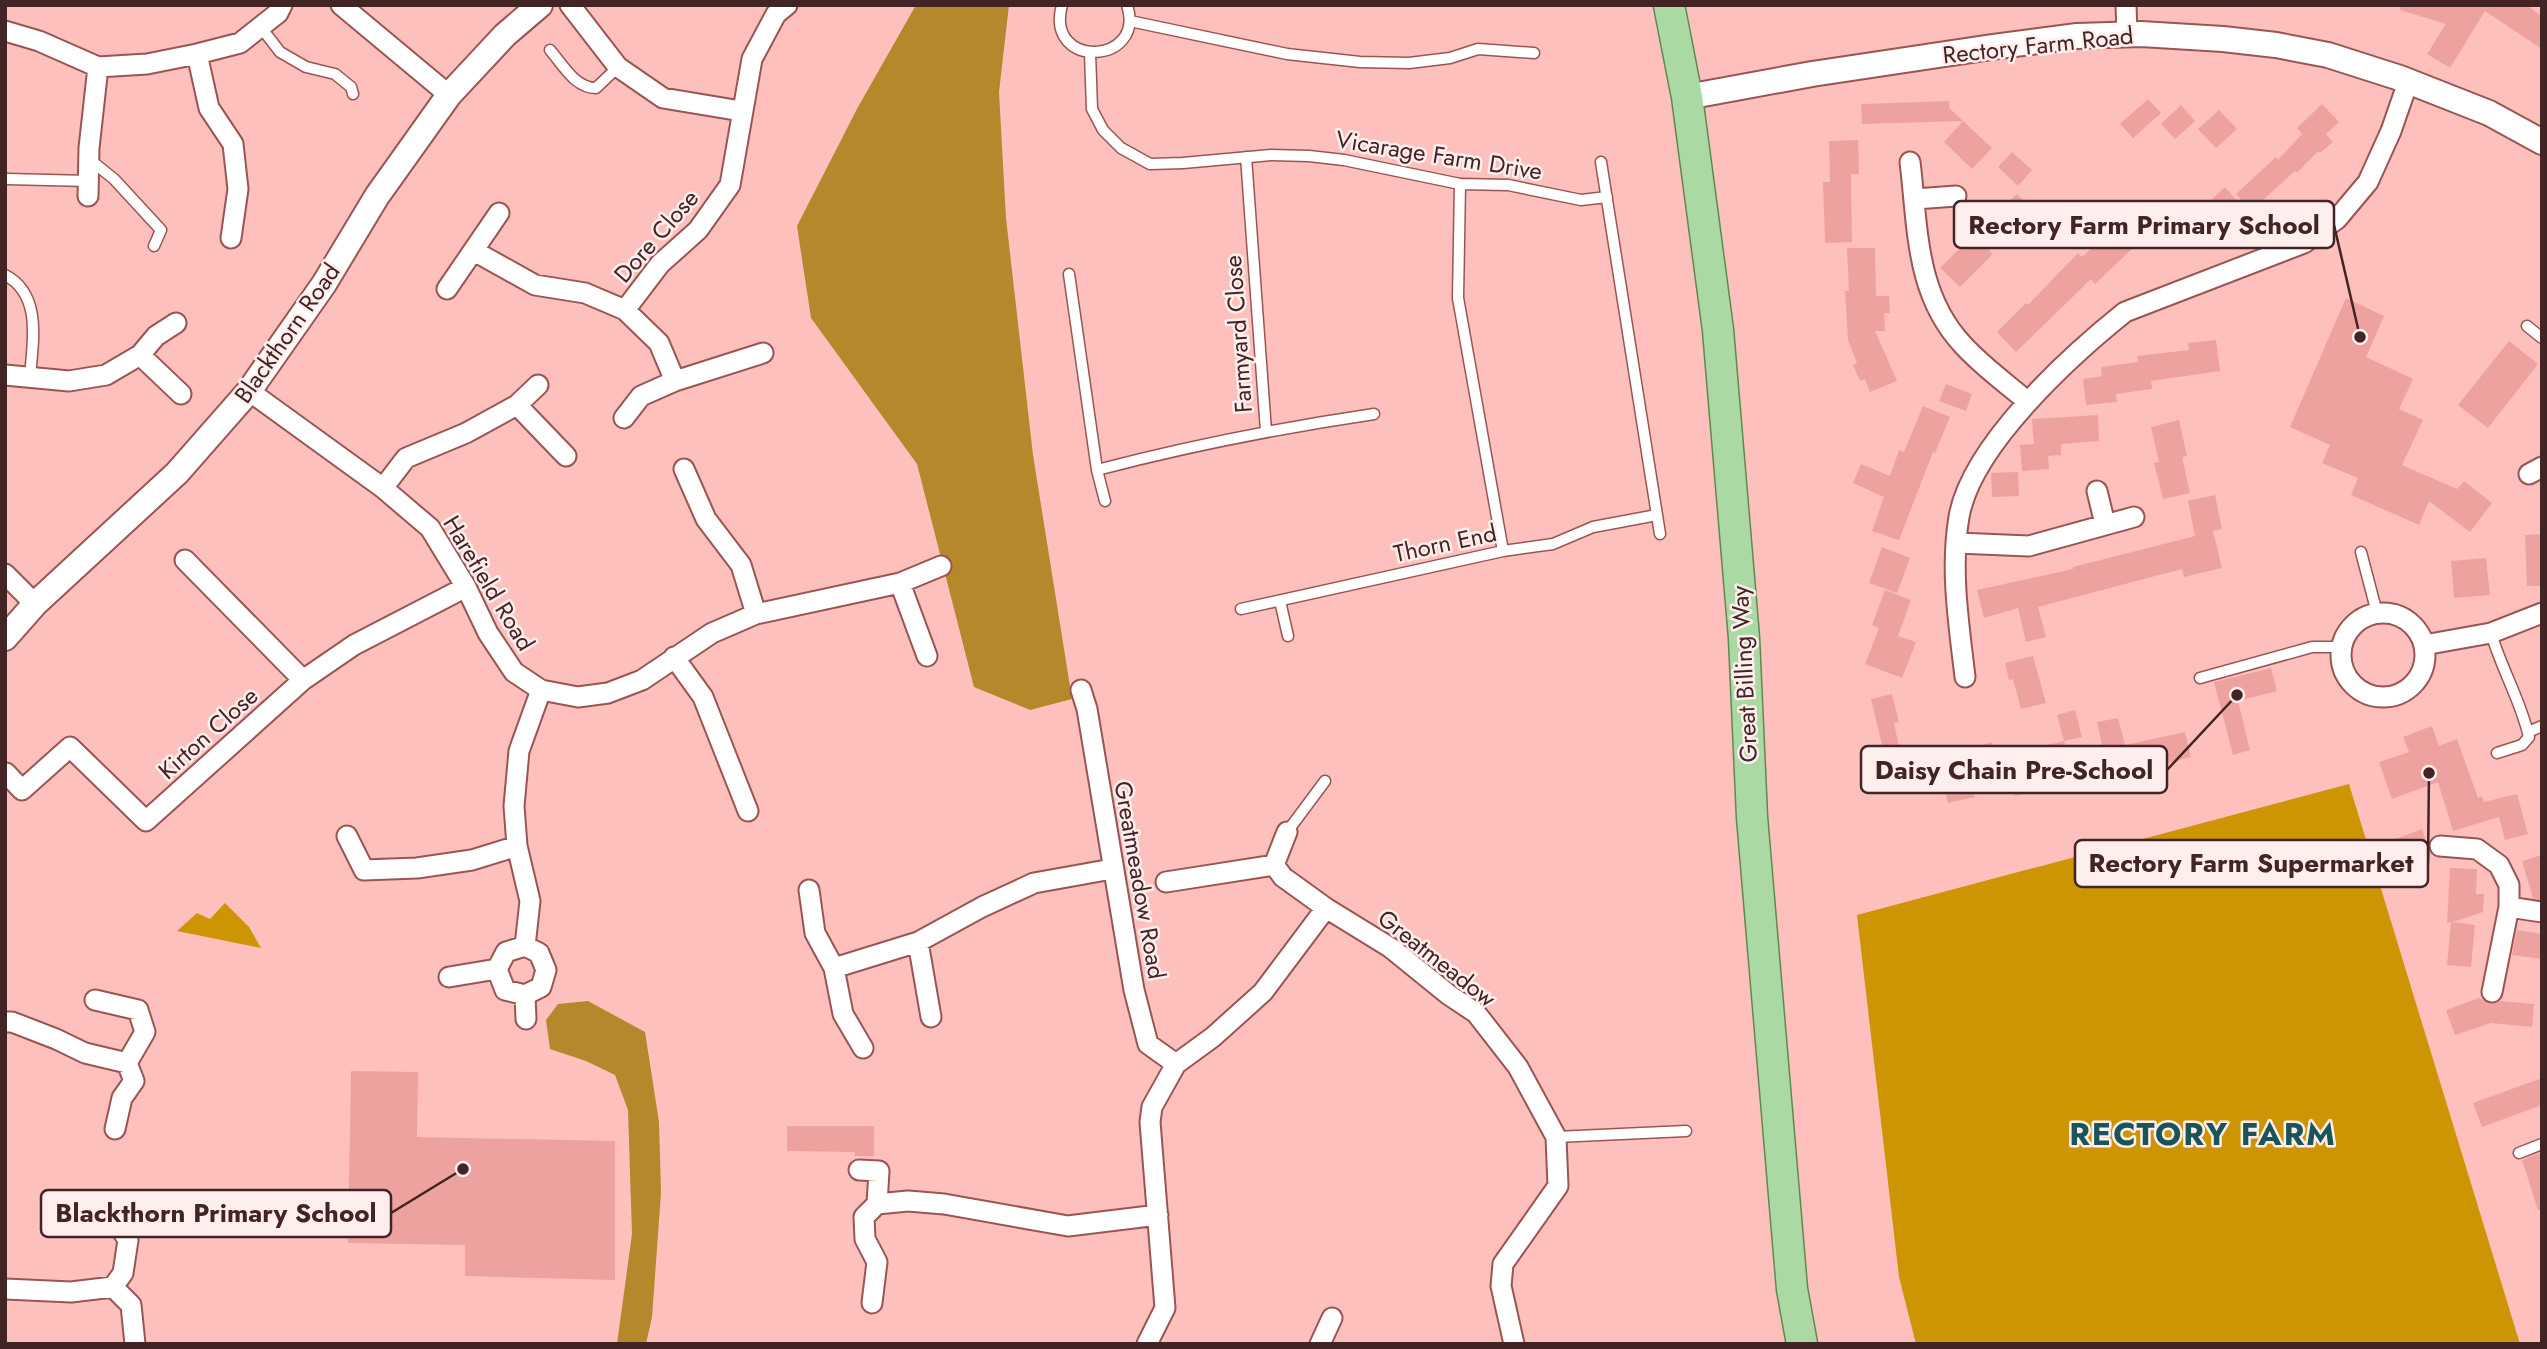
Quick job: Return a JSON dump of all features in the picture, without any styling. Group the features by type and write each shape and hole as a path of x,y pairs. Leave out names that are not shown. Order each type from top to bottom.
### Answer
{"main road":[{"name":"Great Billing Way","path":"1670,5 1686,97 1719,344 1744,638 1760,913 1792,1289 1802,1344"}],"street":[{"path":"5,31 39,41 98,66 147,64 240,43 278,13 282,5"},
{"path":"341,5 449,95"},
{"name":"Blackthorn Road","path":"5,638 36,604 177,473 249,391 324,284 377,196 449,95 505,35 540,5"},
{"path":"570,5 618,67 663,98 741,111"},
{"name":"Dore Close","path":"625,310 660,264 698,230 730,185 752,59 776,14 787,5"},
{"path":"2126,5 2127,34"},
{"name":"Rectory Farm Road","path":"1686,97 1812,74 2077,36 2127,34 2223,39 2328,55 2489,113 2542,142"},
{"path":"197,54 209,108 233,144 238,189 231,237"},
{"path":"88,188 98,66"},
{"path":"1965,677 1956,597 1959,516 1969,485 1988,450 2028,402 2100,332 2125,312 2304,243 2337,219 2368,182 2391,131 2408,82"},
{"path":"1910,162 1923,273 1937,309 1963,345 2028,402"},
{"path":"1915,199 1956,196"},
{"path":"447,289 499,213"},
{"name":"Dore Close","path":"474,251 535,285 585,293 625,310 659,343 675,381"},
{"path":"5,375 69,381 106,375 140,355 156,336 176,323"},
{"path":"624,418 641,396 675,381 763,353"},
{"path":"140,355 181,394"},
{"path":"383,488 405,458 466,433 517,405 538,385"},
{"name":"Harefield Road","path":"249,391 383,488 430,528 466,587 488,632 514,672 541,690 579,697 608,693 642,680 712,632 756,614 900,583 941,566"},
{"path":"517,405 566,456"},
{"path":"684,469 706,519 741,565 756,614"},
{"path":"2097,491 2105,524"},
{"path":"1957,543 2029,546 2134,517"},
{"path":"185,560 303,680"},
{"path":"5,574 36,604"},
{"path":"900,583 927,656"},
{"name":"Kirton Close","path":"6,774 22,790 70,747 146,821 303,680 354,645 466,587"},
{"path":"2377,613 2389,613 2412,624 2424,645 2422,672 2414,684 2391,697 2364,693 2353,685 2345,674 2341,661 2341,647 2345,635 2354,624 2377,613"},
{"path":"2424,645 2491,633 2542,613"},
{"path":"674,657 703,697 747,811"},
{"path":"525,946 530,901 517,846 514,806 519,751 541,690"},
{"name":"Greatmeadow Road","path":"1081,691 1087,709 1134,990 1148,1044 1176,1064"},
{"path":"1166,882 1274,865 1287,832"},
{"path":"347,836 364,870 417,868 472,860 517,846"},
{"path":"2440,846 2477,849 2499,865 2508,885 2508,907 2492,992"},
{"name":"Greatmeadow","path":"1274,865 1283,877 1326,908 1391,948 1476,1013 1518,1067 1556,1137 1558,1186 1503,1264 1501,1286 1514,1344"},
{"path":"834,968 918,942 982,907 1034,883 1112,869"},
{"path":"809,890 815,933 834,968 843,1014 863,1048"},
{"path":"2508,907 2542,912"},
{"path":"1147,1344 1165,1308 1150,1122 1152,1107 1176,1064 1213,1037 1263,992 1326,908"},
{"path":"918,942 931,1017"},
{"path":"525,946 539,953 546,970 541,987 524,995 505,990 497,969 506,952 525,946"},
{"path":"449,977 497,969"},
{"path":"524,995 526,1019"},
{"path":"95,1000 138,1010 145,1032 127,1063"},
{"path":"5,1022 56,1039 85,1053 127,1063"},
{"path":"115,1129 122,1098 134,1081 127,1063"},
{"path":"859,1170 878,1171 877,1204"},
{"path":"872,1303 877,1262 865,1239 864,1217 877,1204 908,1201 944,1204 1068,1226 1158,1215"},
{"path":"5,1289 71,1292 113,1287 123,1273 128,1240 119,1226 92,1225"},
{"path":"113,1287 131,1305 135,1344"},
{"path":"1320,1344 1332,1318"}],"lane":[{"path":"1062,5 1059,14 1062,32 1079,50 1090,53 1110,50 1120,43 1127,33 1130,21 1127,5"},
{"path":"1130,21 1287,54 1360,62 1409,63 1450,58 1478,49 1534,53"},
{"path":"260,26 280,51 306,67 335,74 351,87 353,94"},
{"path":"550,50 579,84 588,88 596,88 618,67"},
{"name":"Vicarage Farm Drive","path":"1090,53 1092,109 1103,130 1121,148 1150,164 1246,157 1309,156 1344,160 1460,184 1508,185 1581,200 1608,197"},
{"name":"Farmyard Close","path":"1097,470 1266,431 1246,157"},
{"path":"89,159 114,179 161,230 154,246"},
{"path":"1601,162 1660,534"},
{"path":"7,179 88,188"},
{"path":"1460,184 1458,298 1503,551"},
{"path":"1069,274 1097,470 1105,501"},
{"path":"5,275 18,284 29,303 33,334 30,376"},
{"path":"2527,326 2542,338"},
{"path":"1266,431 1374,414"},
{"name":"Thorn End","path":"1241,609 1503,551 1553,544 1593,527 1657,515"},
{"path":"2361,552 2377,613"},
{"path":"1280,601 1288,636"},
{"path":"2491,633 2529,737 2522,744 2497,753"},
{"path":"2200,678 2312,647 2341,647"},
{"path":"2528,732 2542,726"},
{"path":"1287,832 1325,781"},
{"path":"1556,1137 1686,1131"},
{"path":"2519,1153 2542,1144"}],"shaded area":[{"path":"916,5 1009,5 999,92 1006,218 1033,455 1072,699 1030,710 974,687 917,464 811,318 797,226 858,107"},
{"path":"2349,784 2520,1344 1916,1344 1899,1277 1857,915"},
{"path":"225,903 249,927 261,948 177,931 197,913 210,919"},
{"path":"588,1001 645,1032 659,1122 661,1193 652,1317 646,1344 617,1344 632,1234 628,1110 615,1075 586,1061 550,1049 546,1020 558,1004"}],"building":[{"path":"2401,5 2526,5 2542,16 2542,49 2485,11 2450,68 2427,54 2446,24 2400,10"},
{"path":"2148,99 2161,113 2133,138 2120,124"},
{"path":"1949,101 1949,108 1963,121 1862,124 1861,104"},
{"path":"2322,104 2339,122 2326,134 2333,142 2320,153 2318,151 2297,173 2295,171 2251,211 2236,194 2276,157 2278,160 2302,134 2297,128"},
{"path":"2181,105 2195,121 2175,139 2161,124"},
{"path":"2219,110 2237,129 2216,148 2198,129"},
{"path":"1963,121 1992,148 1972,169 1944,142"},
{"path":"1858,140 1859,174 1851,174 1852,242 1825,243 1823,182 1830,182 1829,141"},
{"path":"2012,152 2032,170 2018,186 1998,167"},
{"path":"2225,187 2241,206 2222,223 2206,205"},
{"path":"2017,194 2036,215 2018,231 2014,227 1989,250 1993,254 1960,287 1940,268 1983,225 1979,221 1992,209 1996,213"},
{"path":"2114,227 2134,247 2095,284 2091,279 2016,352 1997,332 2026,303 2028,305 2078,253 2082,257"},
{"path":"1847,248 1875,248 1876,296 1889,296 1890,313 1884,313 1885,331 1875,331 1897,381 1870,392 1865,379 1860,381 1853,365 1857,363 1848,340 1845,291 1849,291"},
{"path":"2346,298 2384,316 2366,357 2413,379 2399,409 2423,420 2402,465 2457,489 2464,481 2492,503 2470,532 2429,501 2419,525 2351,495 2358,478 2322,463 2330,445 2290,427"},
{"path":"2216,340 2220,371 2151,381 2152,389 2116,394 2117,402 2086,405 2083,379 2102,376 2101,367 2138,362 2137,356 2189,350 2188,343"},
{"path":"2509,341 2538,364 2488,428 2458,405"},
{"path":"1946,384 1972,394 1966,411 1939,401"},
{"path":"1923,406 1950,417 1935,453 1933,452 1899,540 1872,531 1884,497 1853,483 1861,464 1890,476 1899,450 1904,452"},
{"path":"2098,415 2099,441 2061,444 2061,455 2048,456 2049,469 2022,471 2020,445 2034,444 2032,419"},
{"path":"2179,420 2187,456 2182,457 2190,493 2163,499 2154,463 2159,462 2151,427"},
{"path":"2018,472 2019,496 1992,497 1991,473"},
{"path":"2215,495 2222,529 2213,531 2222,568 2184,577 2182,569 2038,607 2046,637 2026,642 2018,608 1984,618 1977,590 2073,569 2195,536 2188,501"},
{"path":"2542,534 2542,586 2527,586 2525,535"},
{"path":"1882,547 1910,558 1897,593 1869,583"},
{"path":"2486,558 2490,595 2454,598 2451,561"},
{"path":"1885,590 1911,600 1898,636 1916,642 1902,678 1865,664 1879,628 1872,625"},
{"path":"2033,656 2046,703 2021,709 2013,679 2009,680 2005,663"},
{"path":"2271,668 2277,691 2238,701 2250,750 2233,755 2214,682"},
{"path":"1892,694 1899,722 1894,723 1906,780 1892,784 1890,777 1885,778 1879,750 1883,749 1871,699"},
{"path":"2075,710 2082,737 2064,741 2057,715"},
{"path":"2118,718 2125,745 2185,732 2191,757 2156,766 2158,773 2120,781 2116,765 2107,767 2097,722"},
{"path":"2432,726 2439,746 2457,739 2478,798 2482,796 2484,802 2517,794 2528,834 2505,840 2499,817 2453,831 2438,782 2392,799 2379,762 2409,752 2403,737"},
{"path":"2064,741 2071,766 2039,774 2043,789 2015,796 2007,764 2038,757 2035,748"},
{"path":"1992,742 1999,768 1978,774 1971,748"},
{"path":"1967,763 1975,797 1948,803 1944,786 1911,793 1906,770 1932,764 1933,770"},
{"path":"2422,829 2431,854 2391,868 2382,844"},
{"path":"2542,855 2542,900 2533,898 2522,861"},
{"path":"2450,868 2477,869 2476,894 2484,894 2483,912 2453,922 2475,925 2471,967 2447,965 2451,922 2447,923"},
{"path":"2517,930 2542,934 2542,959 2512,955"},
{"path":"2479,998 2490,1004 2501,1001 2534,1004 2532,1027 2491,1023 2455,1035 2446,1010"},
{"path":"351,1071 418,1072 417,1137 615,1141 615,1280 465,1276 465,1245 348,1243"},
{"path":"2542,1078 2542,1105 2482,1127 2473,1103"},
{"path":"787,1126 874,1126 874,1156 855,1156 855,1152 787,1151"},
{"path":"2542,1152 2542,1209 2538,1210 2522,1160"}],"place":[{"name":"Rectory Farm Primary School","path":"2360,337"},
{"name":"Daisy Chain Pre-School","path":"2237,695"},
{"name":"Rectory Farm Supermarket","path":"2429,773"},
{"name":"Blackthorn Primary School","path":"463,1169"}],"district":[{"name":"RECTORY FARM","path":"2203,1134"}]}
